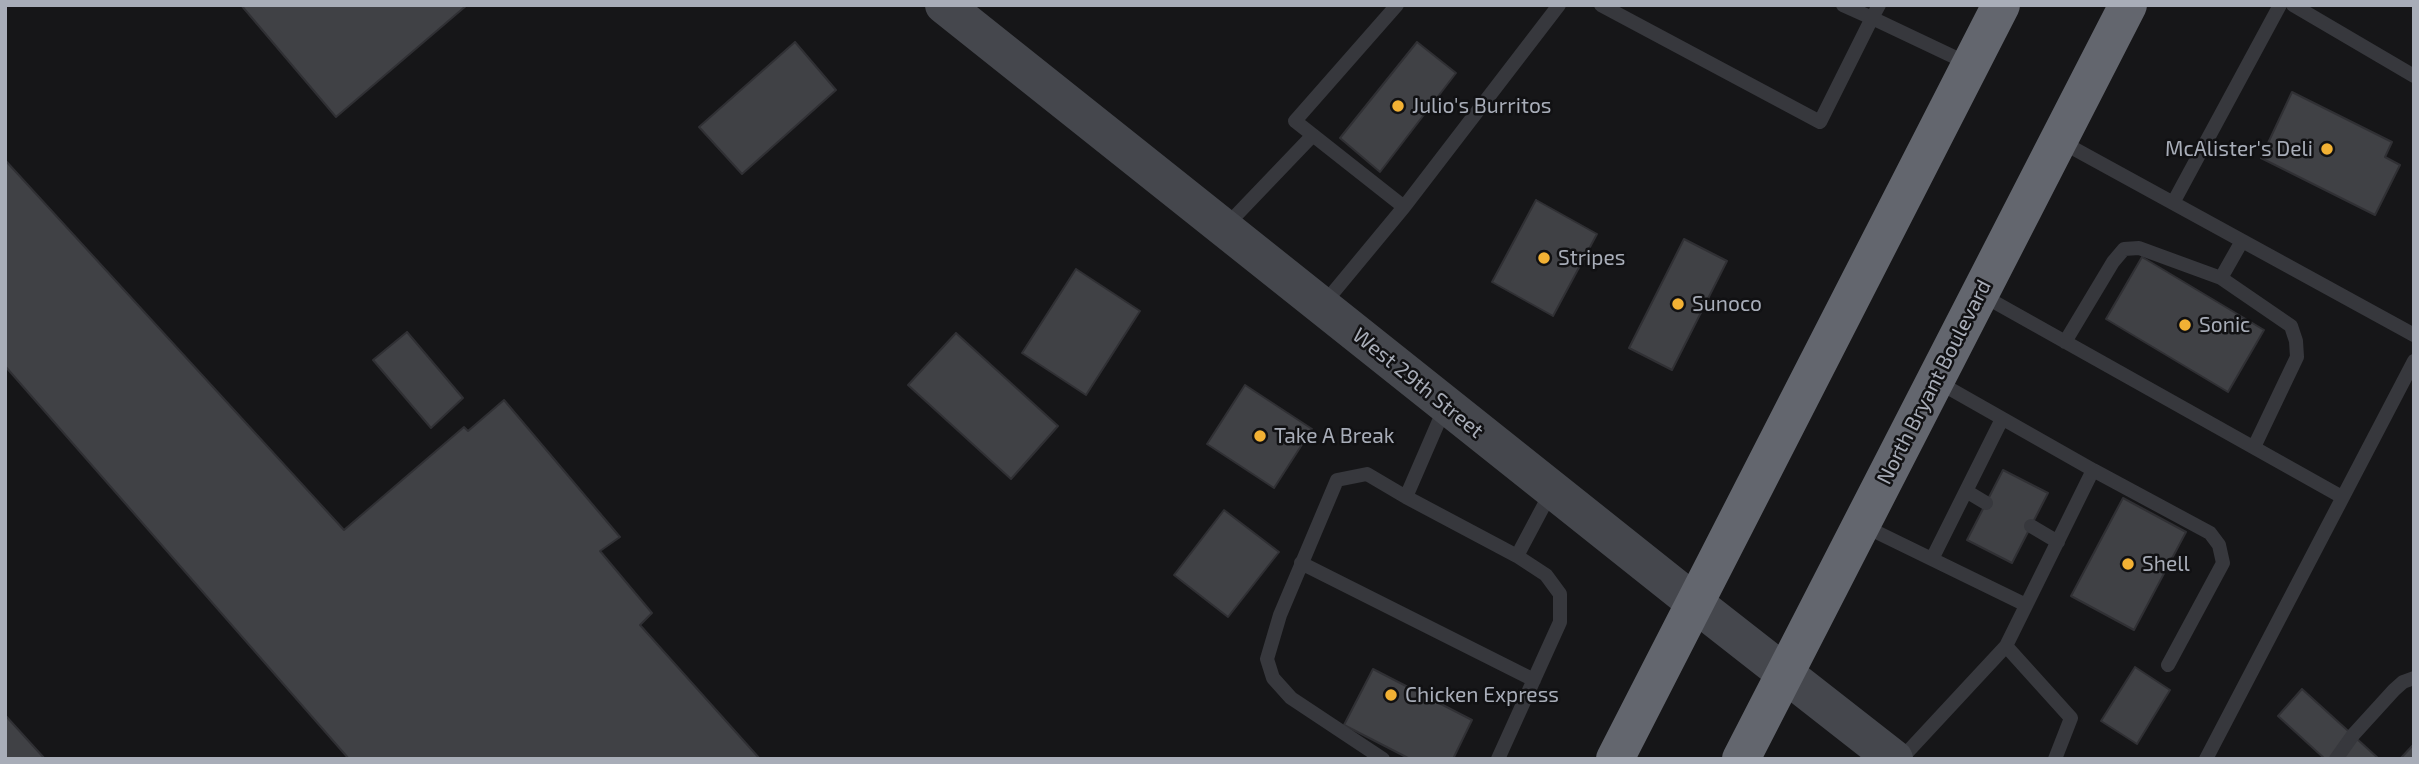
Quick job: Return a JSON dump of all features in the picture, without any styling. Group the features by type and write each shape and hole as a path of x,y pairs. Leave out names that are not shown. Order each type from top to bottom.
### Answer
{"highway":[{"path":"1615,759 2001,5"},
{"name":"North Bryant Boulevard","path":"1741,759 2128,5"}],"main road":[{"name":"West 29th Street","path":"944,5 1894,759"}],"lane":[{"path":"1397,5 1296,121 1404,207"},
{"path":"1322,306 1404,207 1559,5"},
{"path":"1601,5 1821,122 1876,12"},
{"path":"1843,5 1876,12 1970,65"},
{"path":"2173,203 2280,5"},
{"path":"2292,5 2414,76"},
{"path":"1224,228 1312,135"},
{"path":"2058,140 2414,335"},
{"path":"2221,278 2242,241"},
{"path":"2066,342 2113,262 2124,249 2139,248 2221,278 2291,326 2297,341 2297,357 2254,447"},
{"path":"1979,294 2343,497"},
{"path":"2206,759 2414,361"},
{"path":"1935,381 2210,533 2219,545 2223,563 2168,665"},
{"path":"1406,497 1446,405"},
{"path":"1932,559 2002,419"},
{"path":"1901,759 2006,646 2093,470"},
{"path":"1382,759 1291,698 1273,678 1267,659 1280,615 1337,480 1367,474 1517,556 1546,575 1560,594 1560,622 1498,759"},
{"path":"1517,556 1552,490"},
{"path":"1966,491 1986,503"},
{"path":"1860,525 2026,605"},
{"path":"2031,526 2058,542"},
{"path":"1301,563 1534,680"},
{"path":"2006,646 2071,718 2055,759"},
{"path":"2336,759 2353,735 2394,690 2403,682 2414,678"}],"building":[{"path":"241,5 467,5 336,117"},
{"path":"795,42 836,90 742,174 699,127"},
{"name":"Julio's Burritos","path":"1417,42 1456,73 1380,172 1340,138"},
{"name":"McAlister's Deli","path":"2292,92 2392,142 2385,157 2400,165 2375,215 2261,158"},
{"path":"5,160 344,530 464,427 468,431 504,400 620,537 600,551 652,613 640,625 760,759 349,759 5,366"},
{"name":"Stripes","path":"1536,200 1597,234 1553,316 1492,282"},
{"name":"Sunoco","path":"1684,239 1727,261 1672,370 1629,348"},
{"name":"Sonic","path":"2142,257 2264,330 2228,392 2106,319"},
{"path":"1076,269 1140,311 1086,395 1022,353"},
{"path":"407,332 463,398 431,428 373,360"},
{"path":"956,333 1058,426 1011,479 908,385"},
{"name":"Take A Break","path":"1245,385 1312,429 1274,488 1207,444"},
{"path":"2003,470 2048,493 2012,563 1967,540"},
{"name":"Shell","path":"2123,498 2186,532 2134,630 2071,596"},
{"path":"1224,510 1279,552 1228,617 1174,575"},
{"path":"2135,667 2170,690 2137,744 2101,721"},
{"name":"Chicken Express","path":"1373,669 1472,720 1453,759 1410,759 1344,725"},
{"path":"2302,689 2379,759 2325,759 2278,716"},
{"path":"5,715 45,759 5,759"},
{"path":"2414,744 2414,759 2400,759"}],"place":[{"name":"Julio's Burritos","path":"1398,106"},
{"name":"McAlister's Deli","path":"2327,149"},
{"name":"Stripes","path":"1544,258"},
{"name":"Sunoco","path":"1678,304"},
{"name":"Sonic","path":"2185,325"},
{"name":"Take A Break","path":"1260,436"},
{"name":"Shell","path":"2128,564"},
{"name":"Chicken Express","path":"1391,695"}]}
